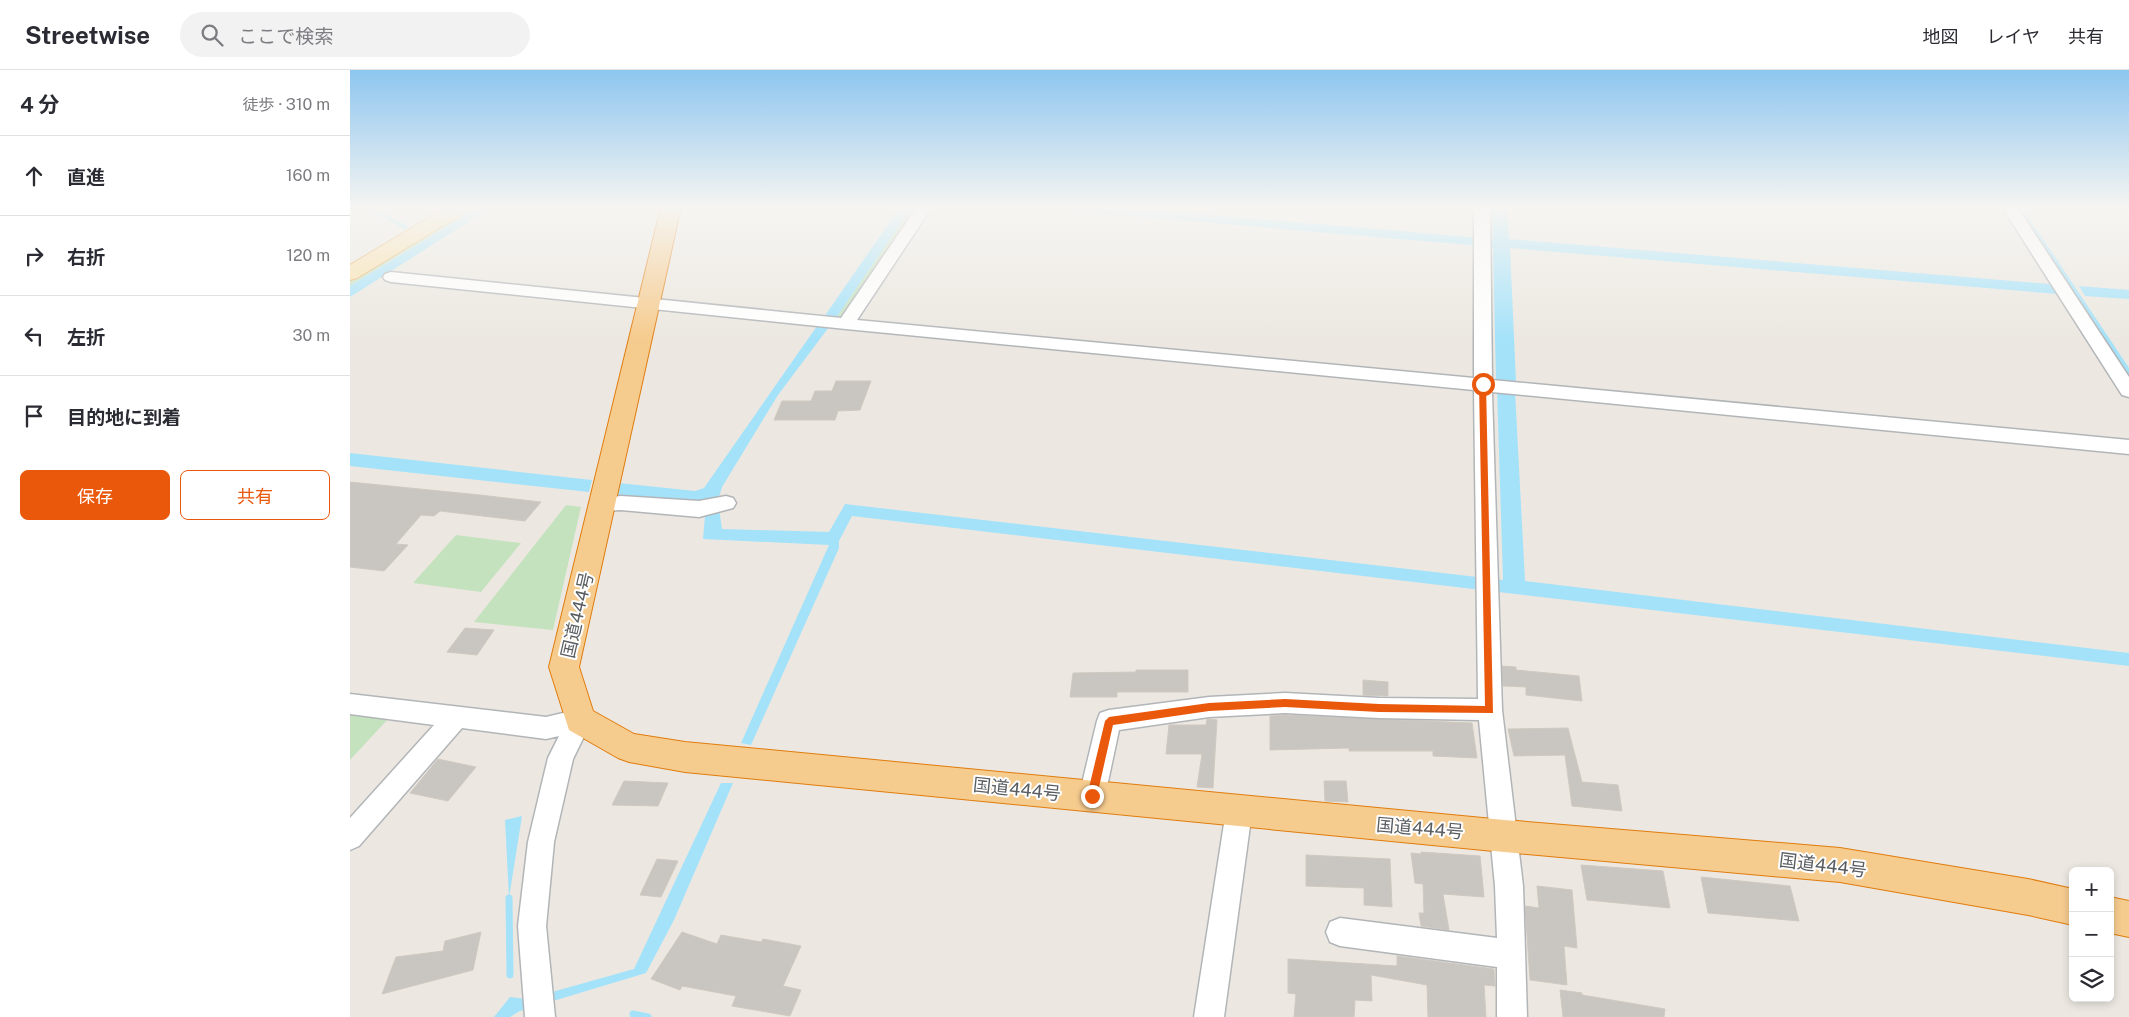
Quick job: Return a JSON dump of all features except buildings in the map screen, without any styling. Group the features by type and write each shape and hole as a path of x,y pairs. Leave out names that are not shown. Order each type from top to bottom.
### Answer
{"highway":[{"name":"国道444号","path":"661,251 564,667 580,720 629,748 685,757 1239,811 1840,865 2028,897 2069,906"},
{"path":"2114,916 2129,920"}],"main road":[{"path":"350,274 387,251"}],"street":[{"path":"846,324 895,251"},
{"path":"1482,251 1490,710 1504,836 1512,954 1512,1017"},
{"path":"2038,251 2129,391"},
{"path":"391,277 648,305 874,325 2129,447"},
{"path":"602,504 621,503 699,509 726,503"},
{"path":"1092,796 1109,721 1209,707 1285,703 1379,708 1490,710"},
{"path":"350,704 546,728 580,720"},
{"path":"350,837 456,718"},
{"path":"539,1006 532,926 541,842 562,758 580,720"},
{"path":"1210,1017 1239,811"},
{"path":"1340,932 1512,954"}],"green space":[{"path":"401,251 407,251 350,286 350,280"},
{"path":"882,251 889,251 843,318 836,318"},
{"path":"566,505 581,507 553,630 474,622"},
{"path":"456,535 521,543 481,592 413,583"},
{"path":"350,713 389,718 350,760"}],"water":[{"path":"407,251 422,251 350,297 350,286"},
{"path":"869,251 882,251 836,318 824,317"},
{"path":"1493,251 1510,251 1516,382 1496,381"},
{"path":"1548,251 1656,251 2050,284 2057,294"},
{"path":"2079,286 2129,290 2129,299 2085,296"},
{"path":"817,326 829,327 778,395 722,487 718,501 722,529 829,532 845,504 1503,580 1497,389 1515,391 1525,581 2129,653 2129,666 852,516 839,541 839,548 751,745 741,743 829,545 703,539 705,516 703,504 616,495 619,483 695,491 704,488"},
{"path":"350,453 592,480 589,492 350,466"},
{"path":"721,783 733,783 674,920 646,973 520,1011 510,1017 494,1017 510,997 527,999 634,969"},
{"path":"522,816 509,898 505,820"}],"waterway":[{"path":"2048,251 2129,372"},
{"path":"509,898 510,975"},
{"path":"633,1014 648,1017"}],"route":[{"path":"1092,796 1109,721 1209,707 1285,703 1379,708 1490,710 1483,384"}]}
